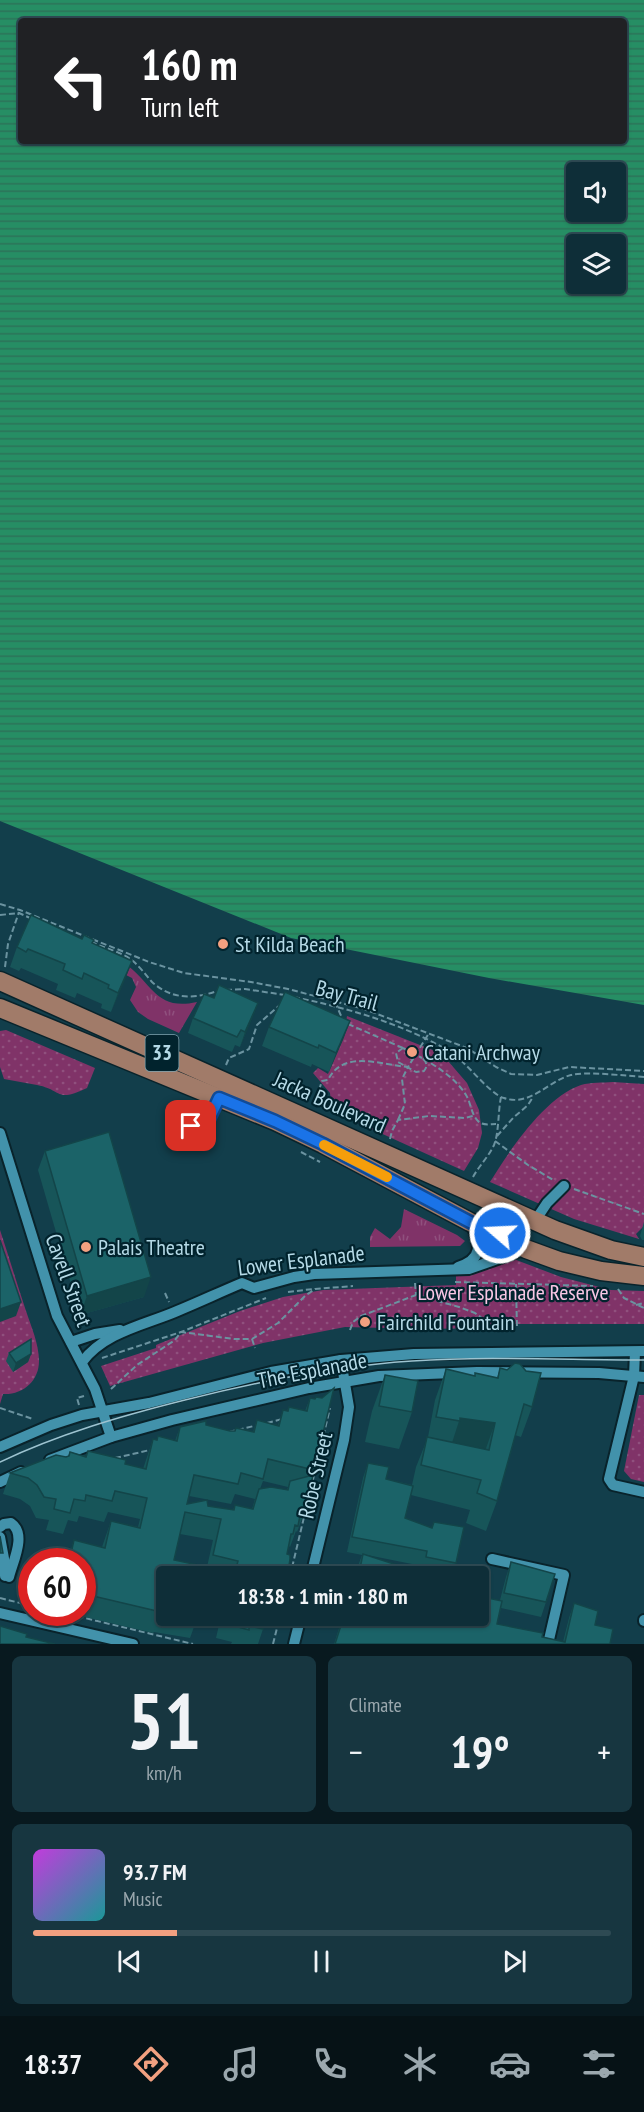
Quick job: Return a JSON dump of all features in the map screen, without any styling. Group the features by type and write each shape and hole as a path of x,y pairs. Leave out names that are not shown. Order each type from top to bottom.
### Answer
{"main road":[{"name":"Jacka Boulevard","path":"4,976 532,1220 589,1243 644,1257"},
{"name":"Jacka Boulevard","path":"0,1008 275,1121 526,1249 559,1261 602,1271 644,1276"},
{"path":"489,1232 501,1233 508,1228 507,1208"},
{"path":"526,1249 532,1220"}],"street":[{"path":"191,1126 209,1119 219,1098"},
{"name":"Cavell Street","path":"0,1133 52,1303 61,1325 82,1362 111,1437"},
{"path":"532,1220 564,1185"},
{"path":"452,1269 469,1262 478,1251 478,1243 470,1222"},
{"name":"Lower Esplanade","path":"82,1362 102,1343 127,1329 173,1313 242,1282 256,1288 314,1274 477,1268 526,1249"},
{"name":"Lower Esplanade","path":"71,1342 95,1334 127,1329"},
{"path":"639,1352 639,1377 609,1479 613,1485 644,1492"},
{"name":"The Esplanade","path":"0,1447 67,1419 149,1403 271,1372 341,1360 414,1354 639,1352"},
{"name":"Robe Street","path":"312,1566 344,1440 349,1407 341,1360"},
{"name":"The Esplanade","path":"0,1482 111,1437 172,1420 344,1381 379,1376 446,1372 589,1373 639,1377"},
{"path":"0,1527 11,1523 18,1534 18,1543 7,1576 0,1537"},
{"path":"492,1558 564,1575 548,1644"},
{"path":"0,1613 91,1639 134,1644"},
{"path":"294,1644 298,1626"}],"path":[{"path":"0,904 184,974 251,981 364,1009 467,1048 500,1069 516,1075 537,1075 564,1067 644,1071"},
{"path":"4,976 8,944 20,911"},
{"name":"Bay Trail","path":"0,915 20,911 132,961 160,988 177,996 201,996 224,990 245,989 285,995 389,1022 461,1059 501,1097"},
{"path":"89,942 90,938"},
{"path":"225,1067 229,1058 249,1049 257,1025 280,1005 288,989"},
{"path":"335,1001 339,1015 351,1027 422,1058 459,1087 466,1095 474,1116 482,1124 496,1124"},
{"path":"389,1142 405,1104 402,1079 429,1033"},
{"path":"403,1048 396,1053 396,1059 416,1072 424,1071 427,1064 422,1058"},
{"path":"319,1090 322,1081 328,1080 331,1074 351,1061 408,1067"},
{"path":"575,1067 576,1074"},
{"path":"466,1190 483,1160 494,1147 501,1097 520,1099 534,1095 576,1074 644,1077"},
{"path":"497,1136 528,1105 534,1095"},
{"path":"398,1120 429,1116 465,1118 474,1116"},
{"path":"408,1282 423,1282"},
{"path":"415,1282 416,1295"},
{"path":"451,1282 600,1286"},
{"path":"516,1284 517,1329"},
{"path":"288,1292 358,1285"},
{"path":"617,1287 624,1299 644,1308"},
{"path":"181,1332 252,1339 278,1323 315,1288"},
{"path":"350,1330 353,1322 361,1316 416,1295 475,1313 485,1321 491,1331"},
{"path":"95,1363 103,1358 181,1332 266,1298"},
{"path":"636,1305 644,1302"},
{"path":"111,1389 137,1365 175,1340 181,1332"},
{"path":"252,1339 255,1348"},
{"path":"292,1566 330,1408 337,1407"},
{"path":"0,1408 35,1420"},
{"path":"228,1432 285,1419"},
{"path":"115,1458 149,1450"},
{"path":"0,1598 18,1602"},
{"path":"96,1621 194,1644"},
{"path":"273,1644 278,1626"}],"green space":[{"path":"108,966 128,966 164,1000 184,1004 197,1002 179,1033 138,1012 130,1000 136,987 132,978"},
{"path":"347,1016 435,1051 448,1061 467,1083 479,1110 482,1133 478,1148 464,1171 332,1111 330,1093 313,1073 318,1068 328,1074 344,1035"},
{"path":"6,1030 95,1068 87,1088 64,1095 45,1087 4,1079 0,1067 0,1031"},
{"path":"613,1082 644,1084 644,1226 636,1234 639,1239 574,1219 490,1182 529,1126 554,1101 581,1085"},
{"path":"404,1209 465,1241 460,1246 370,1247 370,1237 375,1228 390,1239 401,1227"},
{"path":"0,1230 38,1348 39,1361 33,1380 17,1392 3,1394 0,1404"},
{"name":"Lower Esplanade Reserve","path":"511,1258 561,1277 611,1290 644,1291 644,1324 511,1324 478,1328 427,1329 345,1327 263,1343 110,1386 101,1366 156,1348 156,1345 240,1311 283,1297 323,1290 456,1285 456,1275"},
{"path":"639,1395 644,1395 644,1482 631,1479 624,1471"}],"shaded area":[{"path":"0,0 644,0 644,1005 489,978 291,938 0,821"}],"building":[{"path":"31,915 82,939 84,935 94,940 92,943 132,961 118,993 108,988 109,985 84,973 82,979 63,970 65,964 17,947"},
{"path":"219,985 258,1003 245,1032 241,1030 237,1037 193,1018 204,994 214,998"},
{"path":"285,992 350,1021 336,1053 319,1045 318,1048 269,1027"},
{"name":"Palais Theatre","path":"109,1132 151,1277 87,1296 45,1151"},
{"path":"0,1240 21,1302 0,1309"},
{"path":"31,1339 31,1354 16,1363 9,1353"},
{"path":"515,1363 520,1364 526,1371 541,1373 532,1407 524,1404 497,1501 477,1493 481,1480 421,1465 427,1437 489,1450 495,1423 436,1417 446,1369 475,1376 475,1373 498,1378 500,1368 507,1370"},
{"path":"385,1375 418,1381 412,1412 379,1406"},
{"path":"334,1388 314,1470 268,1459 263,1479 241,1473 238,1484 194,1475 187,1504 207,1500 208,1506 234,1510 235,1505 253,1509 259,1489 271,1487 288,1490 290,1481 313,1475 305,1511 301,1510 298,1526 295,1525 293,1534 291,1534 287,1554 290,1555 289,1566 237,1566 238,1561 213,1555 221,1519 185,1512 174,1560 198,1566 156,1566 156,1611 96,1597 96,1548 72,1548 74,1540 105,1548 111,1521 140,1528 147,1498 115,1491 112,1501 86,1495 85,1501 74,1499 70,1513 54,1509 56,1499 44,1497 37,1485 28,1478 10,1473 56,1455 69,1456 70,1452 86,1457 88,1451 126,1460 125,1464 146,1469 153,1439 157,1440 158,1436 177,1441 180,1427 206,1421 206,1425 230,1431 235,1431 236,1428 254,1432 257,1420 279,1426 283,1410 288,1411 289,1407 307,1411 310,1398 322,1398"},
{"path":"368,1463 389,1467 386,1479 413,1486 405,1518 432,1528 434,1522 464,1527 456,1563 426,1557 427,1551 352,1537"},
{"path":"0,1536 3,1553 0,1553"},
{"path":"363,1554 397,1565 397,1566 360,1566"},
{"path":"511,1562 555,1574 546,1602 504,1593"},
{"path":"489,1598 502,1601 497,1624 543,1633 542,1637 565,1642 574,1603 598,1611 595,1625 613,1629 610,1644 335,1644 341,1626 489,1626"},
{"path":"0,1626 27,1634 26,1637 55,1644 0,1644"},
{"path":"249,1626 249,1630 238,1627"}],"tram line":[{"path":"0,1462 68,1434 137,1412 298,1375 383,1363 441,1360 499,1358 644,1360"}],"slow traffic":[{"path":"324,1145 387,1177"}],"place":[{"name":"St Kilda Beach","path":"223,944"},
{"name":"Catani Archway","path":"412,1052"},
{"name":"Palais Theatre","path":"86,1247"},
{"name":"Fairchild Fountain","path":"365,1322"}],"route":[{"path":"191,1126 209,1119 219,1098 275,1121 489,1232 500,1233"}]}
